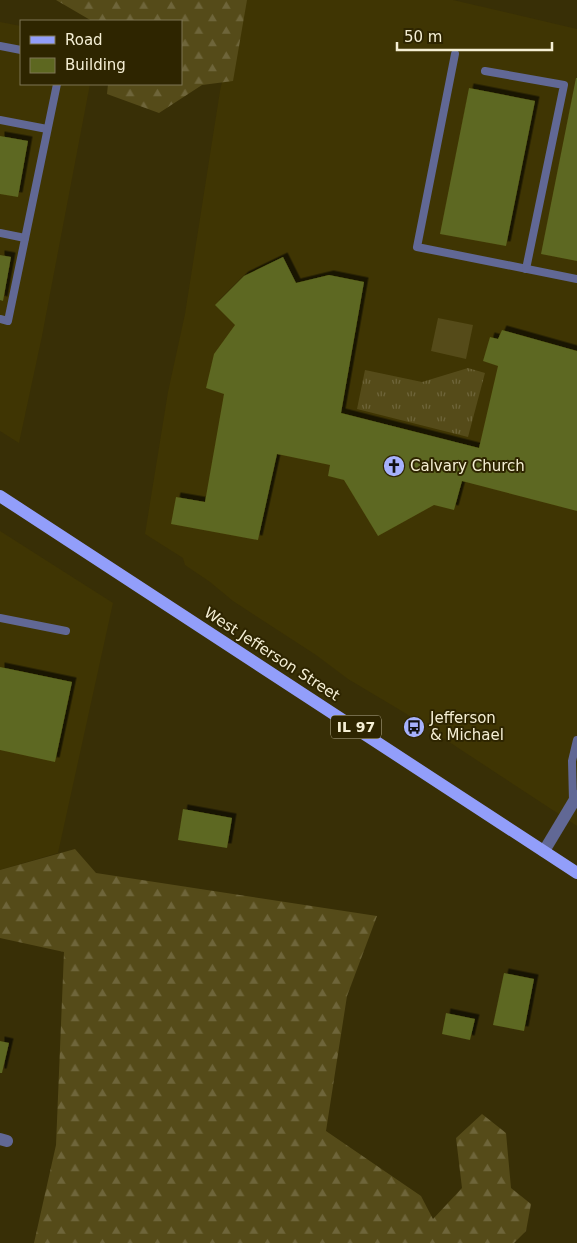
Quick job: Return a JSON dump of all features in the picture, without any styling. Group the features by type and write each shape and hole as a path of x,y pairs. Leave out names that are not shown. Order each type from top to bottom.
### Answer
{"main road":[{"name":"West Jefferson Street","path":"0,496 577,872"}],"street":[{"path":"544,851 575,799"}],"lane":[{"path":"0,46 20,50"},
{"path":"455,54 417,247 577,279"},
{"path":"485,71 564,85 526,269"},
{"path":"0,319 8,320 57,85"},
{"path":"0,120 47,129"},
{"path":"0,233 25,238"},
{"path":"0,618 66,631"},
{"path":"575,799 572,761 577,740"}],"shaded area":[{"path":"243,0 453,0 577,29 577,826 405,713 348,679 316,655 233,601 185,565 183,558 145,534 168,392 185,314 220,91 240,2"},
{"path":"0,22 20,26 20,85 90,85 42,336 19,443 0,431"},
{"path":"0,531 113,603 58,853 0,870"}],"green space":[{"path":"56,0 247,0 233,81 202,85 159,113 107,94 108,85 182,85 182,20 90,20"},
{"path":"438,318 473,325 466,359 431,351"},
{"path":"468,368 485,373 468,437 357,409 365,370 422,382"},
{"path":"75,849 96,873 377,916 347,996 326,1131 421,1196 433,1219 462,1188 456,1138 482,1114 506,1133 511,1188 531,1204 526,1231 514,1243 34,1243 56,1145 64,952 0,938 0,870"}],"building":[{"path":"577,78 577,261 541,254"},
{"path":"469,88 535,101 506,246 440,234"},
{"path":"0,136 28,141 18,197 0,194"},
{"path":"0,255 11,257 3,301 0,300"},
{"path":"283,257 296,283 329,275 364,282 341,413 479,448 498,366 483,361 490,337 498,339 502,330 577,351 577,511 462,481 454,510 434,505 378,536 344,480 328,476 330,465 277,454 258,540 171,524 176,497 205,502 224,394 206,388 214,354 235,325 215,305 244,276"},
{"path":"0,667 72,682 55,762 0,750"},
{"path":"183,809 232,818 227,848 178,840"},
{"path":"504,973 534,979 524,1031 493,1025"},
{"path":"446,1013 475,1019 470,1040 442,1034"},
{"path":"0,1041 9,1043 2,1073 0,1073"}],"place":[{"name":"Calvary Church","path":"394,466"},
{"name":"Jefferson & Michael","path":"414,727"}]}
